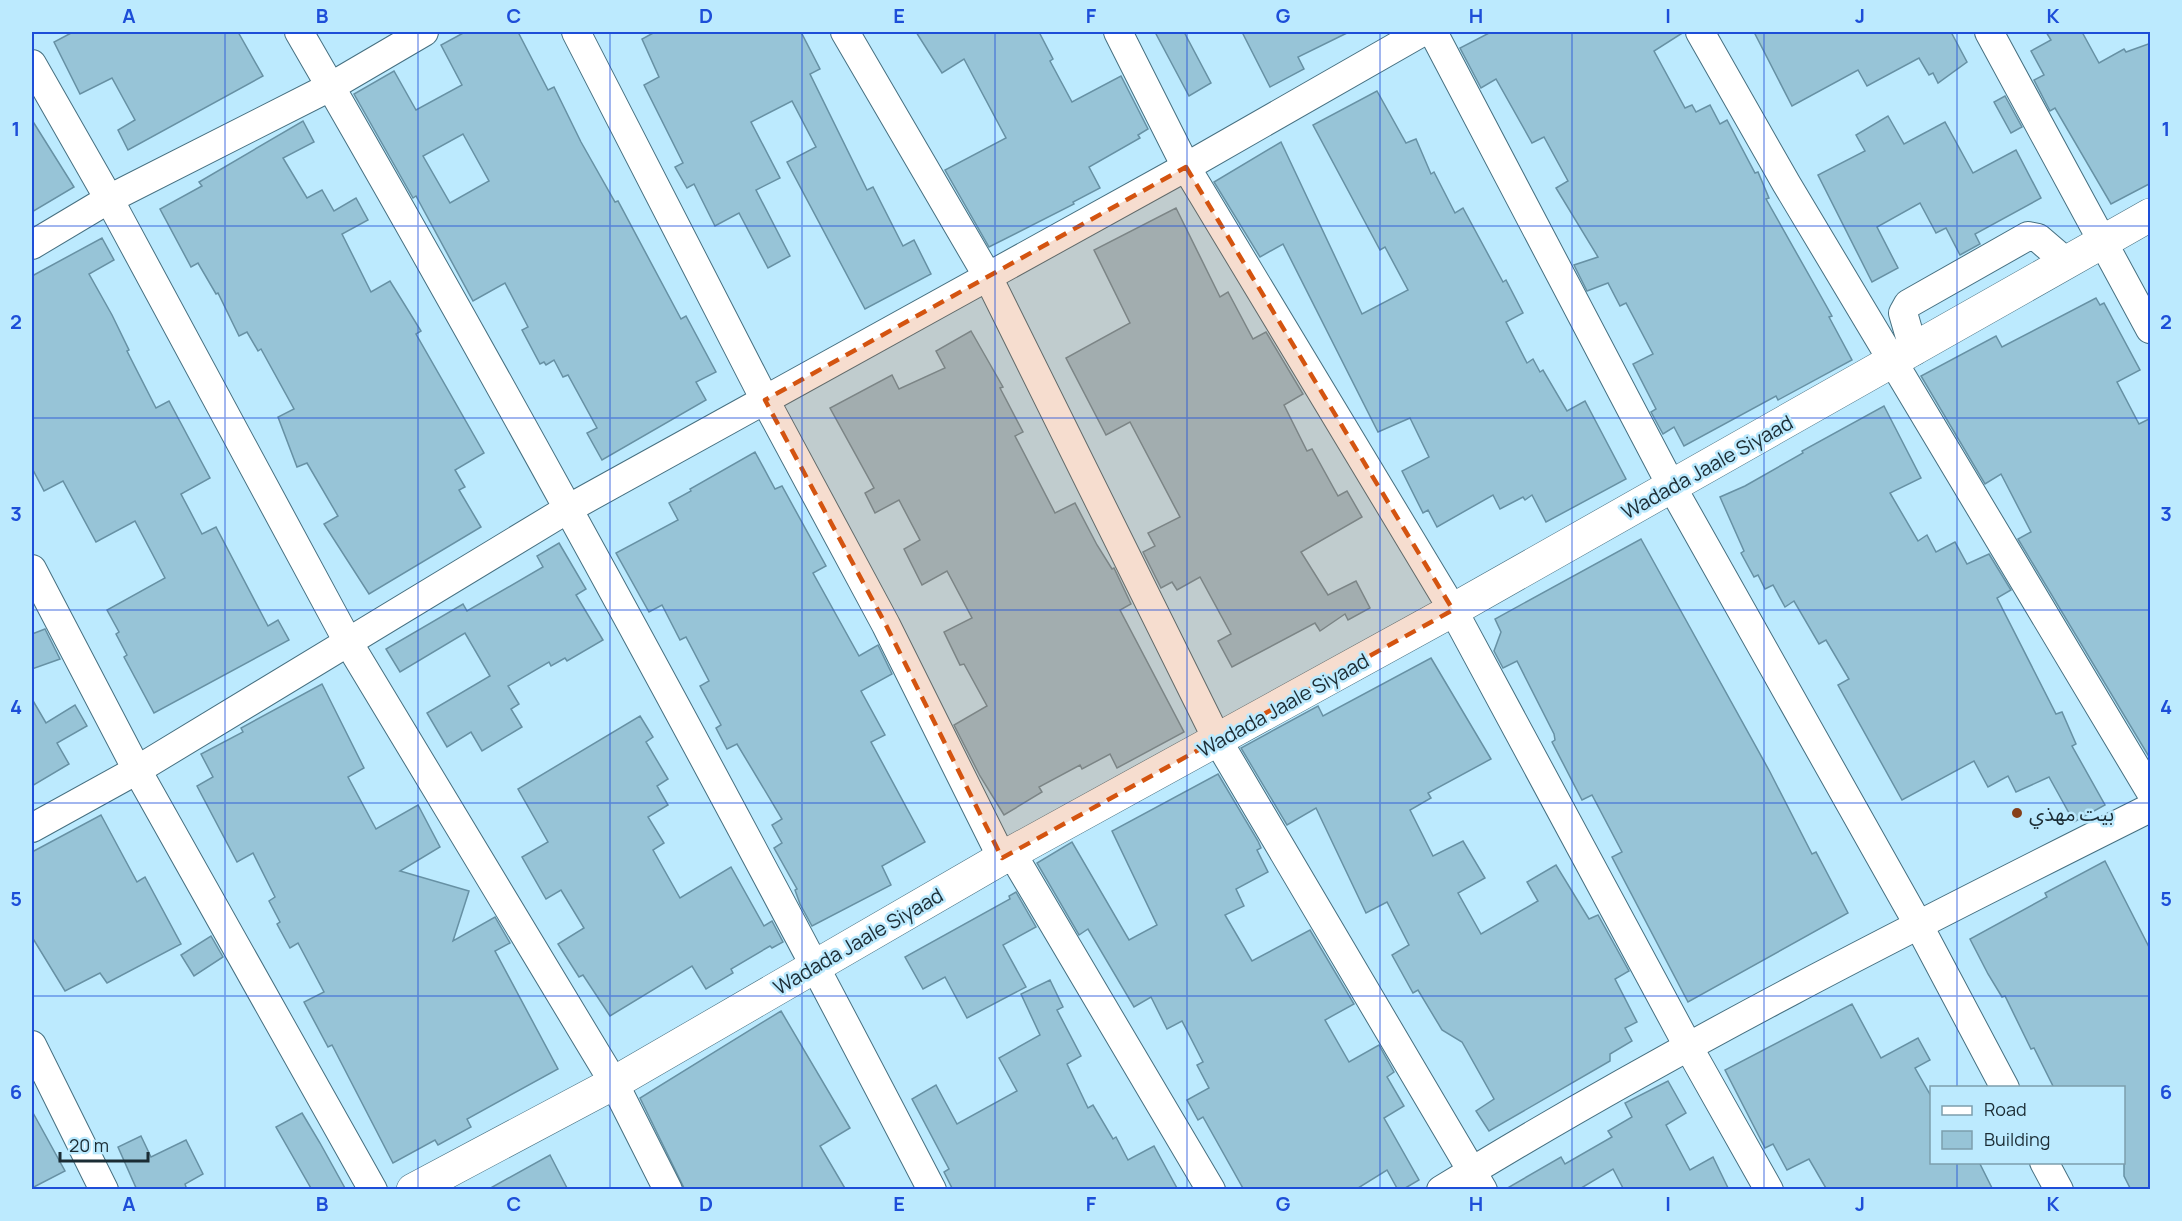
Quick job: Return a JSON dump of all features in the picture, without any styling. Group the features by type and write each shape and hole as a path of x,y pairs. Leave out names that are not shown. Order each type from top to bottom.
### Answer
{"main road":[{"name":"Wadada Jaale Siyaad","path":"413,1190 614,1083 1002,858 1454,610 1904,356 2103,240 2151,215"}],"street":[{"path":"298,32 566,510 816,966 932,1190"},
{"path":"32,245 109,200 330,87 424,32"},
{"path":"576,32 765,400 886,625 1002,858 1017,861 1211,1190"},
{"path":"845,32 988,277 1218,741 1478,1180"},
{"path":"1118,32 1186,167 1454,610 1689,1048 1769,1190"},
{"path":"32,828 137,770 566,510 1186,167 1383,41 1422,32"},
{"path":"1433,32 1672,487 1918,924 2004,1086"},
{"path":"1700,32 1786,183 1904,356 2151,790"},
{"path":"1989,32 2151,328"},
{"path":"32,64 109,200 348,642 614,1083 668,1190"},
{"path":"1904,356 1903,313 1908,304 2028,236 2038,238 2066,262"},
{"path":"32,568 137,770 373,1190"},
{"path":"1441,1190 1478,1180 1689,1048 1918,924 2151,808"},
{"path":"32,1045 104,1190"},
{"path":"2045,1164 2059,1190"}],"highlighted area":[{"path":"1186,167 1453,610 1002,858 886,625 765,400"}],"building":[{"path":"73,32 238,32 263,76 128,150 118,130 135,120 112,78 80,94 54,42"},
{"path":"465,32 518,32 548,90 554,87 581,142 615,202 618,201 681,319 686,316 716,372 696,382 706,400 602,460 587,433 597,428 568,375 563,377 554,360 546,365 544,362 540,364 522,330 528,327 505,283 473,301 416,196 413,198 354,94 394,71 416,110 462,85 441,45","holes":["463,134 489,181 450,203 423,156"]},
{"path":"655,32 801,32 820,69 810,74 867,190 873,187 903,246 914,240 931,274 865,309 787,162 816,147 792,101 751,122 780,178 756,190 790,256 768,268 739,213 715,226 694,184 687,188 675,167 683,163 644,85 659,77 642,39"},
{"path":"916,32 1039,32 1053,59 1050,61 1072,102 1121,76 1148,129 1138,135 1140,138 1089,167 1100,188 1073,202 1074,204 989,247 945,170 1006,138 964,59 942,73"},
{"path":"1155,32 1184,32 1211,83 1189,96"},
{"path":"1242,32 1349,32 1298,57 1304,69 1270,87"},
{"path":"1491,32 1684,32 1654,51 1685,108 1692,105 1696,112 1710,105 1720,124 1727,120 1755,173 1758,172 1769,198 1766,199 1832,316 1829,317 1852,360 1778,400 1776,396 1684,446 1674,427 1663,434 1651,412 1656,409 1633,364 1653,354 1626,303 1620,306 1608,283 1587,291 1574,265 1598,257 1556,188 1568,181 1544,137 1532,143 1496,79 1481,88 1460,48"},
{"path":"1754,32 1951,32 1967,62 1938,83 1933,73 1929,75 1919,58 1867,86 1858,70 1792,106"},
{"path":"2046,32 2082,32 2099,63 2124,49 2126,52 2151,43 2151,183 2111,204 2055,108 2050,111 2034,80 2044,75 2031,51 2051,40"},
{"path":"1377,91 1406,143 1416,139 1431,174 1434,172 1455,213 1463,208 1503,282 1506,280 1523,313 1506,322 1527,363 1533,359 1540,372 1543,370 1567,411 1585,401 1626,479 1546,522 1532,495 1500,509 1493,495 1437,527 1428,510 1423,513 1402,471 1429,457 1410,418 1378,432 1283,244 1260,257 1214,182 1281,142 1362,314 1408,290 1385,247 1380,250 1313,125"},
{"path":"2005,96 2022,127 2011,133 1994,102"},
{"path":"1888,116 1904,144 1945,122 1973,173 2016,150 2041,198 1975,234 1980,244 1960,255 1946,228 1936,233 1920,203 1877,227 1898,268 1872,282 1818,175 1865,151 1856,135"},
{"path":"32,120 74,187 32,212"},
{"path":"303,121 314,142 283,158 307,198 322,190 334,211 356,198 368,220 342,234 371,292 390,281 421,331 416,334 484,453 455,470 465,487 459,490 481,527 369,594 324,524 338,516 307,463 297,467 278,417 294,409 261,349 258,351 247,332 239,336 218,293 216,294 198,263 191,267 160,209 202,186 199,182"},
{"path":"1176,208 1220,297 1228,292 1253,339 1266,332 1303,394 1284,405 1307,451 1312,449 1338,496 1347,491 1362,517 1301,552 1328,595 1356,581 1370,608 1348,620 1345,614 1320,631 1315,623 1232,667 1218,641 1231,634 1200,577 1177,590 1172,582 1161,588 1143,552 1155,546 1148,533 1180,517 1130,422 1106,435 1066,358 1130,323 1094,250"},
{"path":"102,238 114,260 89,274 112,315 129,350 127,351 156,408 169,401 210,478 181,494 202,534 216,527 268,626 278,620 289,640 154,713 124,657 127,655 116,634 119,632 107,610 165,578 135,521 96,542 63,481 44,491 32,468 32,276"},
{"path":"2096,298 2100,305 2104,303 2140,370 2117,382 2139,424 2151,418 2151,760 2018,539 2031,532 2001,474 1985,484 1921,376 1996,336 2002,347"},
{"path":"971,331 1003,387 1000,388 1023,432 1015,436 1055,513 1075,503 1097,545 1112,569 1114,568 1131,604 1120,610 1184,732 1117,768 1110,754 1082,769 1080,765 1039,787 1042,792 1004,815 980,776 954,725 987,706 964,664 960,665 944,632 972,618 947,571 922,585 904,549 920,540 899,500 875,513 865,493 874,488 830,408 892,375 899,389 945,368 936,351"},
{"path":"1884,406 1921,478 1890,493 1918,541 1927,535 1936,552 1955,542 1967,564 1989,554 2011,590 1997,598 2056,714 2062,712 2076,744 2072,746 2105,805 2074,822 2049,777 2016,792 2008,776 1988,787 1974,761 1902,800 1838,685 1849,679 1826,640 1819,644 1794,601 1785,607 1773,585 1765,589 1758,575 1754,577 1741,553 1744,551 1720,497 1745,486 1803,453 1802,451"},
{"path":"755,452 775,489 782,486 826,566 813,573 859,656 878,645 892,674 861,691 885,735 871,742 925,842 882,866 891,885 812,926 800,904 795,890 797,889 774,848 782,843 772,825 782,819 737,744 727,749 716,728 721,725 700,686 709,681 686,637 680,640 662,605 649,612 616,553 678,520 669,503"},
{"path":"1641,539 1770,772 1812,854 1816,852 1848,913 1688,1002 1612,857 1622,852 1592,795 1582,800 1552,742 1555,740 1554,734 1517,661 1503,668 1494,651 1501,632 1495,619"},
{"path":"559,543 586,589 576,595 603,640 567,661 565,658 551,666 549,662 508,686 519,704 511,709 522,727 482,751 471,732 447,747 427,713 490,676 465,633 400,672 386,649 463,604 467,611 543,567 537,556"},
{"path":"45,629 60,659 32,669 32,634"},
{"path":"1431,658 1491,759 1428,793 1431,798 1410,810 1433,856 1463,841 1485,878 1458,893 1481,934 1538,901 1527,882 1556,865 1589,919 1598,915 1629,971 1615,979 1637,1022 1625,1028 1632,1041 1610,1054 1610,1061 1489,1131 1476,1111 1494,1099 1462,1042 1442,1030 1418,990 1413,993 1392,955 1409,945 1387,902 1366,913 1316,808 1287,825 1241,748 1318,706 1323,716"},
{"path":"322,684 364,768 348,777 376,829 418,805 440,847 400,871 469,891 453,941 495,917 510,943 495,951 558,1069 467,1119 471,1127 438,1145 435,1140 393,1163 332,1045 328,1047 304,1002 324,992 298,943 290,948 277,924 280,922 269,901 275,897 253,853 237,862 197,786 213,777 201,754 243,732 241,728"},
{"path":"32,699 46,723 75,705 87,726 57,743 69,764 32,786"},
{"path":"640,716 653,737 646,742 668,779 657,786 668,805 648,817 664,843 653,850 680,898 731,867 764,926 772,921 783,942 772,948 770,946 731,969 733,973 706,989 692,966 610,1016 583,975 579,977 558,944 584,928 561,890 546,899 522,857 548,842 518,789"},
{"path":"1218,774 1258,841 1261,848 1257,850 1268,872 1236,889 1244,906 1225,915 1252,961 1310,930 1354,1004 1325,1020 1349,1062 1379,1045 1394,1072 1387,1077 1404,1106 1384,1118 1419,1180 1402,1190 1398,1190 1387,1170 1355,1190 1244,1190 1203,1117 1198,1120 1187,1100 1209,1088 1197,1065 1203,1062 1182,1021 1167,1029 1151,997 1134,1007 1088,929 1079,935 1037,863 1072,842 1129,940 1157,925 1112,831"},
{"path":"101,815 137,882 145,877 181,944 107,983 100,973 65,991 32,937 32,852"},
{"path":"2105,861 2151,951 2151,1190 2131,1190 2124,1176 2125,1086 2053,1086 2034,1048 2031,1049 2005,996 2002,997 1970,939 2047,897 2045,893"},
{"path":"1016,892 1036,927 1003,945 1026,987 967,1018 945,977 923,989 905,957 1010,899 1009,896"},
{"path":"211,936 223,957 194,976 181,955"},
{"path":"1050,980 1063,1007 1057,1010 1081,1056 1067,1064 1088,1108 1093,1105 1113,1139 1116,1137 1128,1160 1154,1146 1178,1190 953,1190 944,1172 949,1169 912,1099 936,1085 957,1124 1017,1091 999,1058 1040,1035 1021,994"},
{"path":"1852,1004 1881,1058 1918,1038 1930,1060 1915,1068 1930,1094 1930,1164 1980,1164 1993,1190 1827,1190 1809,1159 1787,1170 1773,1144 1765,1148 1725,1070"},
{"path":"781,1011 850,1128 820,1146 846,1190 685,1190 640,1098"},
{"path":"1668,1081 1686,1113 1666,1125 1690,1170 1713,1157 1729,1190 1624,1190 1613,1169 1578,1190 1504,1190 1561,1157 1565,1164 1612,1137 1608,1131 1632,1117 1625,1103"},
{"path":"32,1111 65,1171 32,1188"},
{"path":"302,1113 346,1190 312,1190 276,1127"},
{"path":"141,1136 151,1157 186,1140 203,1174 185,1184 187,1190 137,1190 118,1147"},
{"path":"550,1155 568,1190 487,1190"}],"place":[{"name":"بيت مهذي","path":"2017,813"}]}
